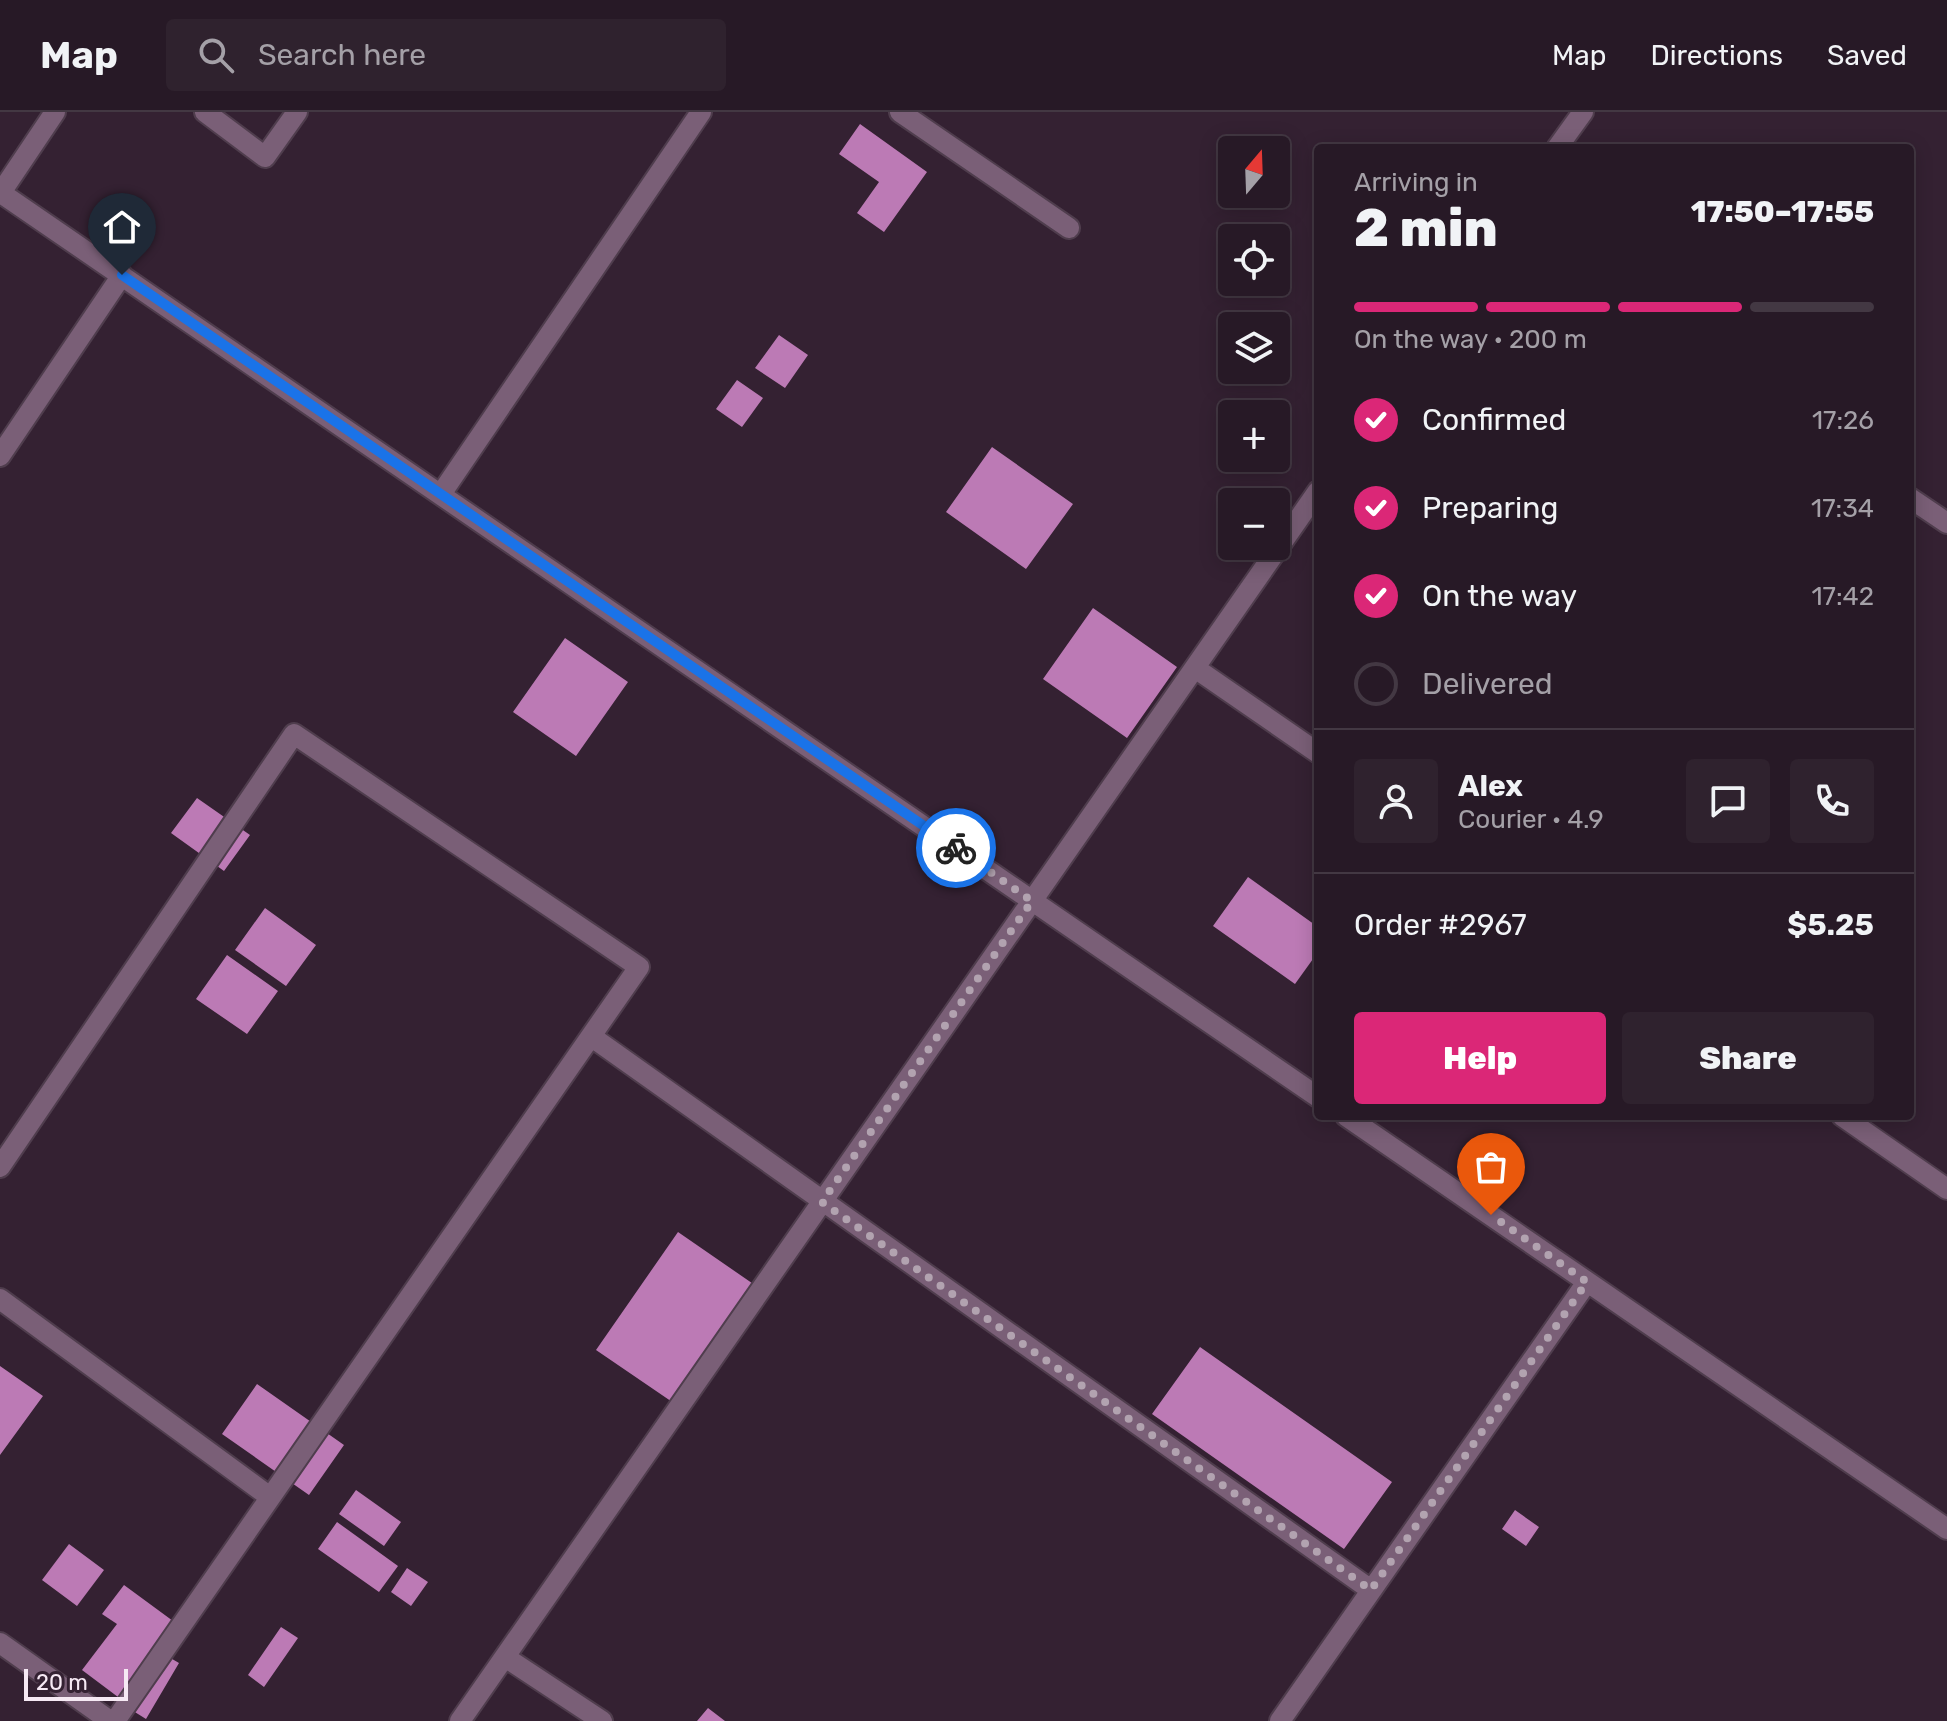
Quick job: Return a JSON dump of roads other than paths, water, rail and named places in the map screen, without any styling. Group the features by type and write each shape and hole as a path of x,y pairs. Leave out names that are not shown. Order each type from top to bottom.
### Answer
{"street":[{"path":"55,112 1,194 1314,1094"},
{"path":"205,112 265,157 297,112"},
{"path":"441,494 701,112"},
{"path":"900,112 1069,228"},
{"path":"1560,144 1583,112"},
{"path":"0,456 122,275"},
{"path":"460,1721 1314,497"},
{"path":"1914,501 1947,523"},
{"path":"1195,668 1314,750"},
{"path":"0,1167 294,734 639,967 112,1721 0,1643"},
{"path":"592,1037 1371,1590"},
{"path":"1352,1120 1947,1529"},
{"path":"1848,1120 1947,1189"},
{"path":"1280,1721 1587,1282"},
{"path":"0,1299 270,1497"},
{"path":"505,1657 602,1721"}]}
